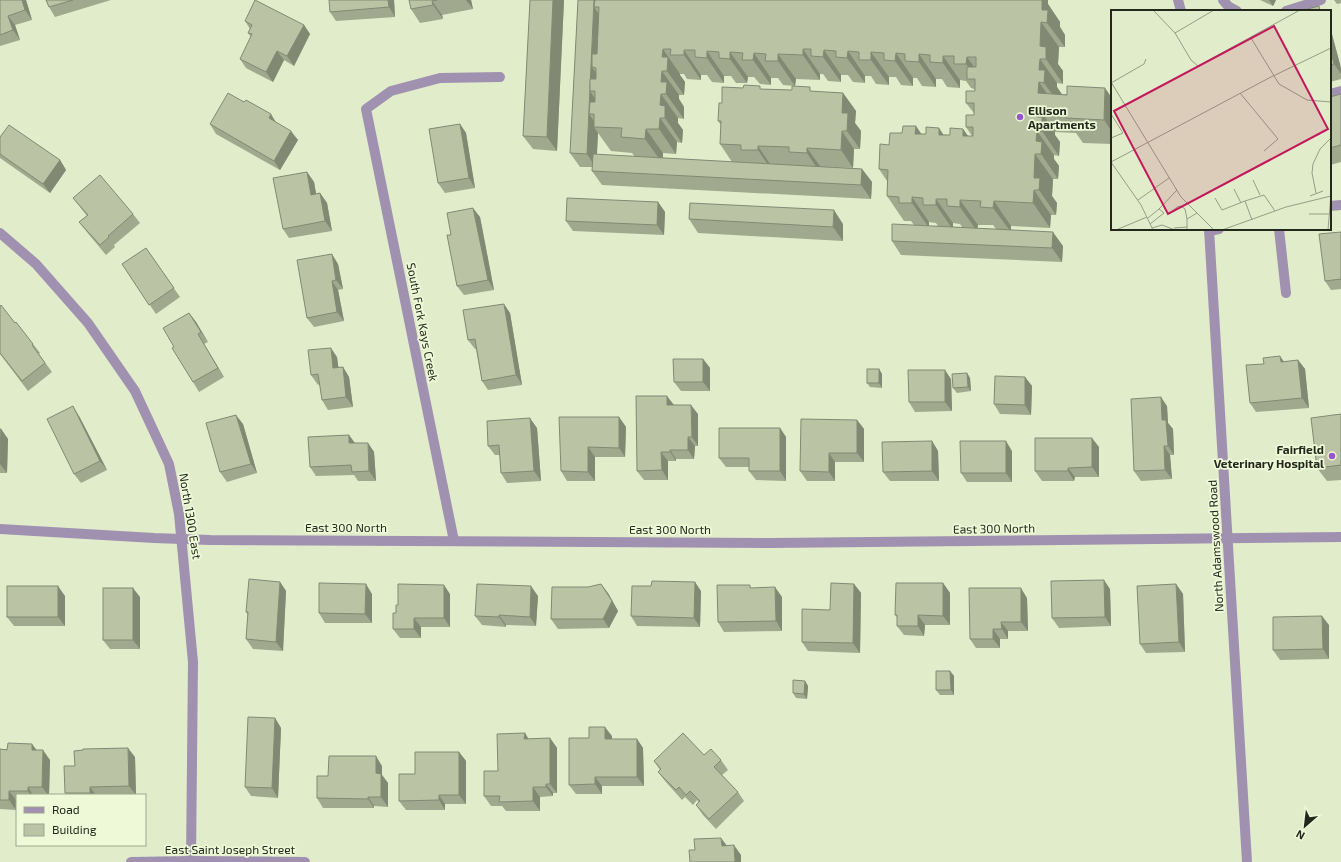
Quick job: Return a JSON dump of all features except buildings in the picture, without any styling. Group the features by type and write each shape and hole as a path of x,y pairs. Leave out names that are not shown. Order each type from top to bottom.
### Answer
{"street":[{"path":"1178,0 1181,10"},
{"path":"1223,0 1228,6 1235,10"},
{"path":"1289,10 1321,0"},
{"name":"South Fork Kays Creek","path":"454,541 366,109 391,91 440,78 500,77"},
{"path":"1331,94 1341,91"},
{"path":"1331,206 1341,205"},
{"name":"North Adamswood Road","path":"1209,230 1247,862"},
{"path":"1279,230 1286,294"},
{"name":"North 1300 East","path":"0,233 36,264 88,323 135,391 169,464 179,514 193,662 191,861"},
{"name":"East 300 North","path":"0,530 182,539 772,543 1341,537"},
{"name":"East Saint Joseph Street","path":"131,862 304,862"}],"place":[{"name":"Ellison Apartments","path":"1020,117"},
{"name":"Fairfield Veterinary Hospital","path":"1332,456"}]}
